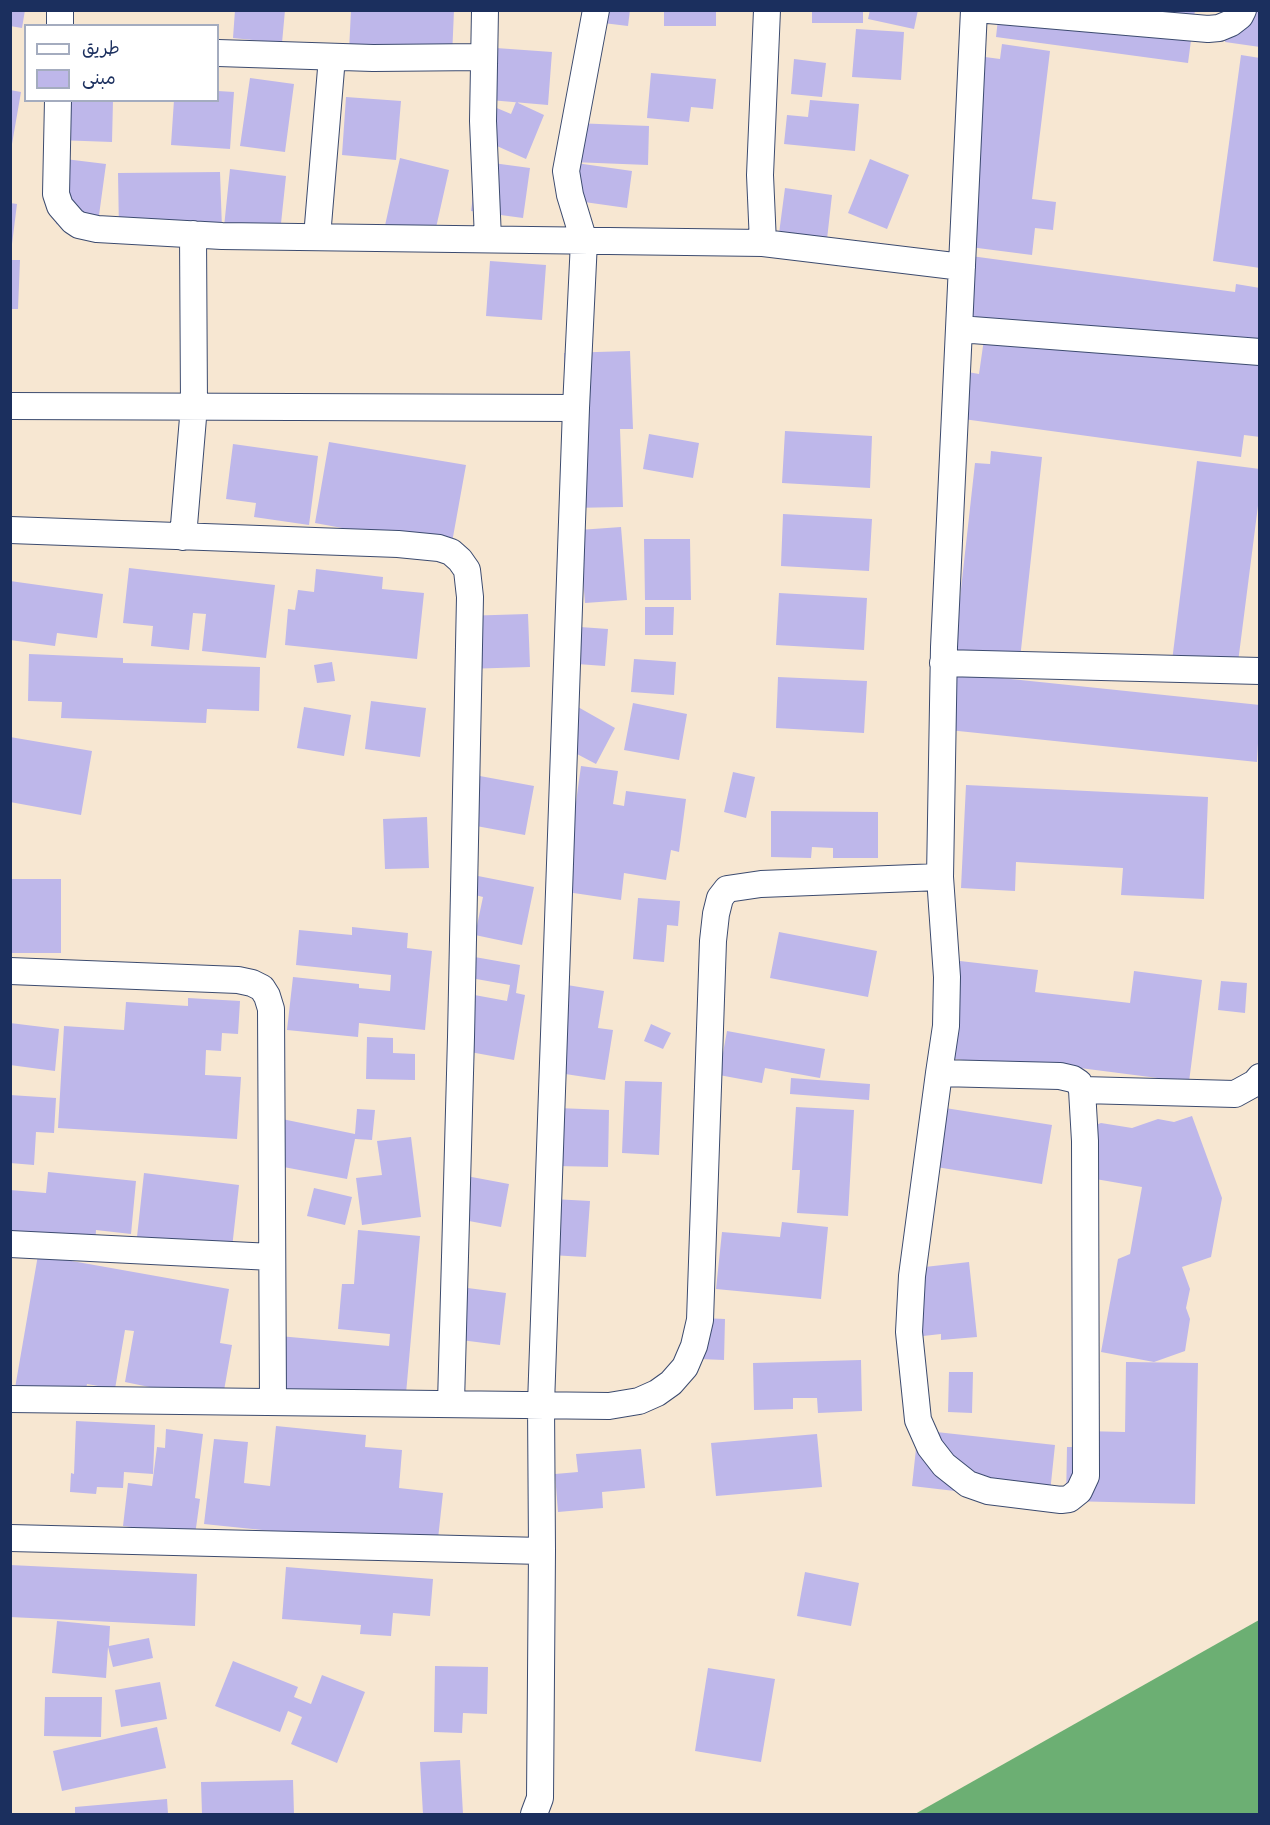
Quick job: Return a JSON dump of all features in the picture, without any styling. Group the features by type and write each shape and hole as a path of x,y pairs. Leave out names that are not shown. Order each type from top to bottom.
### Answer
{"street":[{"path":"485,10 483,57 488,239"},
{"path":"534,1815 540,1798 541,1404 576,408 584,241 570,195 566,171 596,10"},
{"path":"763,243 760,176 767,10"},
{"path":"939,1073 1060,1076 1073,1079 1083,1090 1086,1476 1083,1485 1074,1496 1061,1500 988,1491 968,1484 944,1465 930,1447 918,1420 909,1332 912,1276 939,1073 946,1026 945,927 940,877 943,663 974,10"},
{"path":"988,10 1208,28 1218,28 1231,23 1240,16 1243,10"},
{"path":"219,53 332,57 483,57"},
{"path":"317,237 332,57"},
{"path":"58,102 56,194 66,214 79,225 97,229 317,237 763,243 962,267"},
{"path":"183,537 194,406 193,234"},
{"path":"959,329 1260,352"},
{"path":"10,406 576,408"},
{"path":"10,530 398,544 439,548 451,552 467,570 470,597 462,1014 451,1403"},
{"path":"943,663 1260,671"},
{"path":"10,1399 609,1406 639,1401 657,1393 671,1383 685,1367 694,1346 700,1320 713,941 717,904 727,889 738,886 940,877"},
{"path":"10,971 238,980 262,988 271,1010 273,1401"},
{"path":"1083,1090 1235,1094 1255,1083 1260,1077"},
{"path":"10,1245 272,1257"},
{"path":"10,1538 542,1551"}],"green space":[{"path":"1259,1620 1259,1814 915,1814"}],"building":[{"path":"10,10 25,10 22,28 10,26"},
{"path":"235,10 285,10 282,43 233,38"},
{"path":"351,10 454,10 452,57 349,51"},
{"path":"596,10 630,10 628,26 595,22"},
{"path":"664,10 716,10 716,26 664,26"},
{"path":"812,10 863,10 863,23 812,23"},
{"path":"870,10 918,10 914,29 868,19"},
{"path":"999,10 1195,10 1188,63 996,37"},
{"path":"1229,10 1260,10 1260,47 1225,42"},
{"path":"856,29 904,32 901,80 852,77"},
{"path":"1002,44 1050,51 1032,199 1056,202 1053,230 1035,228 1032,255 962,246 985,57 1000,59"},
{"path":"482,47 552,52 548,105 478,99"},
{"path":"1241,55 1260,58 1260,268 1213,261"},
{"path":"794,59 826,63 822,97 791,94"},
{"path":"651,73 716,79 713,109 691,107 689,122 647,118"},
{"path":"250,78 294,84 285,152 240,146"},
{"path":"10,90 21,92 12,144 10,144"},
{"path":"219,91 234,92 230,149 171,145 174,102 219,102"},
{"path":"346,97 401,101 396,160 342,155"},
{"path":"810,100 859,104 855,151 784,144 787,115 808,117"},
{"path":"58,102 113,102 112,142 57,140"},
{"path":"516,102 544,115 526,159 479,138 492,106 511,114"},
{"path":"574,123 649,126 648,165 572,162"},
{"path":"400,158 449,170 433,241 384,230"},
{"path":"65,159 106,164 97,230 56,224"},
{"path":"870,159 909,175 887,229 848,213"},
{"path":"478,161 530,168 523,218 471,211"},
{"path":"576,163 632,171 627,208 570,200"},
{"path":"230,169 286,176 280,233 224,227"},
{"path":"220,172 222,229 119,231 118,173"},
{"path":"785,188 832,195 826,248 778,241"},
{"path":"10,203 17,204 12,244 10,243"},
{"path":"971,256 1235,292 1236,284 1260,288 1260,437 1244,435 1241,457 956,418 962,371 979,374 985,332 961,329"},
{"path":"10,260 20,260 18,309 10,309"},
{"path":"490,261 546,265 542,320 486,316"},
{"path":"630,351 633,429 620,429 623,507 570,508 564,353"},
{"path":"785,431 872,436 870,488 782,483"},
{"path":"649,434 699,443 693,478 643,469"},
{"path":"329,442 466,465 451,548 315,523"},
{"path":"233,444 318,456 309,525 254,517 256,503 226,499"},
{"path":"991,451 1042,457 1019,668 953,661 975,463 990,464"},
{"path":"1197,461 1260,469 1260,490 1236,678 1171,669"},
{"path":"783,514 872,519 869,571 781,566"},
{"path":"621,527 627,600 585,603 579,530"},
{"path":"644,539 690,539 691,600 645,600"},
{"path":"129,568 275,585 266,658 202,651 206,614 193,613 189,650 151,646 153,626 123,623"},
{"path":"316,569 383,577 382,589 424,593 417,659 285,645 288,609 295,610 298,590 314,592"},
{"path":"10,581 103,594 97,638 57,633 55,646 10,640"},
{"path":"779,593 867,598 864,650 776,645"},
{"path":"645,607 674,607 673,635 645,635"},
{"path":"528,614 530,667 464,669 462,616"},
{"path":"580,627 608,629 605,666 577,664"},
{"path":"29,654 123,658 123,663 260,667 259,711 207,709 206,723 61,718 62,702 28,701"},
{"path":"634,659 676,662 674,695 631,692"},
{"path":"332,662 335,681 317,683 314,665"},
{"path":"944,672 1260,705 1257,762 939,729"},
{"path":"778,677 867,681 864,733 776,728"},
{"path":"371,701 426,708 420,757 365,749"},
{"path":"633,703 687,714 679,760 624,750"},
{"path":"304,707 351,715 344,756 297,748"},
{"path":"578,707 615,728 596,764 558,744"},
{"path":"10,737 92,751 81,815 10,802"},
{"path":"581,766 618,771 613,804 624,806 626,791 686,799 679,852 671,850 666,880 624,873 621,900 560,891 573,801 576,802"},
{"path":"733,772 755,777 746,818 724,812"},
{"path":"469,774 534,786 525,835 460,823"},
{"path":"966,785 1208,797 1204,899 1121,895 1123,868 1016,862 1015,891 961,888"},
{"path":"771,811 878,812 878,858 833,858 833,848 812,847 811,858 771,857"},
{"path":"427,817 429,868 385,869 383,819"},
{"path":"478,876 534,887 522,945 475,935 483,897 475,895"},
{"path":"10,879 61,879 61,953 10,953"},
{"path":"638,898 680,901 678,926 667,925 664,962 633,959"},
{"path":"352,927 408,933 407,948 432,951 425,1030 359,1023 358,1037 287,1030 293,977 359,984 359,988 390,991 391,975 296,965 299,930 352,935"},
{"path":"779,932 877,951 868,997 770,978"},
{"path":"469,956 520,965 516,993 525,995 514,1060 459,1050 469,994 507,1001 510,985 465,977"},
{"path":"960,961 1038,970 1035,992 1130,1003 1134,971 1202,980 1189,1082 1072,1067 1071,1074 948,1058"},
{"path":"1221,981 1247,983 1245,1013 1218,1010"},
{"path":"567,985 604,991 598,1028 613,1030 605,1080 552,1072"},
{"path":"188,998 240,1001 238,1034 222,1033 221,1051 206,1050 205,1075 241,1077 237,1139 58,1128 64,1026 124,1030 126,1002 188,1006"},
{"path":"10,1023 59,1029 55,1071 10,1065"},
{"path":"651,1024 671,1033 663,1049 644,1041"},
{"path":"727,1031 825,1049 820,1078 765,1068 762,1083 719,1075"},
{"path":"367,1037 393,1038 393,1053 415,1054 415,1080 366,1079"},
{"path":"791,1078 870,1084 869,1100 790,1094"},
{"path":"625,1081 662,1082 659,1155 622,1153"},
{"path":"10,1095 56,1098 54,1133 36,1132 34,1165 10,1163"},
{"path":"796,1107 854,1110 848,1216 797,1213 800,1170 792,1170"},
{"path":"939,1107 1052,1125 1042,1184 930,1166"},
{"path":"557,1108 609,1110 608,1167 555,1166"},
{"path":"357,1109 375,1110 372,1140 355,1139 347,1179 273,1165 282,1119 355,1134"},
{"path":"1192,1116 1222,1198 1211,1257 1182,1267 1190,1289 1186,1308 1190,1319 1185,1351 1154,1362 1101,1352 1118,1259 1130,1254 1142,1187 1078,1176 1087,1128 1101,1123 1132,1128 1158,1119 1174,1122"},
{"path":"411,1137 421,1217 362,1225 356,1178 382,1175 377,1141"},
{"path":"48,1172 136,1181 131,1234 96,1230 95,1248 10,1240 10,1190 46,1193"},
{"path":"144,1173 239,1185 232,1248 137,1237"},
{"path":"461,1175 509,1184 501,1227 453,1218"},
{"path":"314,1188 352,1197 345,1225 307,1216"},
{"path":"553,1199 590,1201 586,1257 550,1255"},
{"path":"782,1222 828,1227 821,1299 716,1289 722,1232 780,1237"},
{"path":"358,1230 420,1236 405,1405 263,1392 268,1335 389,1346 390,1334 338,1329 342,1284 354,1284"},
{"path":"38,1255 229,1289 220,1343 232,1345 222,1402 125,1382 134,1331 125,1330 115,1389 87,1384 83,1406 14,1394"},
{"path":"969,1262 977,1337 941,1340 941,1334 914,1337 907,1269"},
{"path":"460,1287 506,1293 500,1345 453,1339"},
{"path":"702,1318 725,1319 724,1360 700,1359"},
{"path":"861,1360 862,1411 818,1413 817,1398 793,1398 793,1409 754,1410 753,1363"},
{"path":"1126,1362 1198,1363 1195,1504 1066,1501 1067,1447 1084,1447 1084,1431 1125,1432"},
{"path":"949,1372 973,1372 972,1413 948,1412"},
{"path":"76,1421 155,1425 153,1474 124,1472 123,1488 97,1487 96,1494 70,1492 71,1473 74,1474"},
{"path":"276,1426 366,1435 365,1447 402,1450 399,1488 443,1493 437,1548 204,1524 214,1439 248,1442 244,1483 270,1486"},
{"path":"166,1429 203,1434 195,1498 200,1499 195,1535 123,1526 128,1483 152,1486 157,1447 165,1448"},
{"path":"918,1430 1055,1445 1049,1502 912,1486"},
{"path":"817,1434 822,1487 716,1496 711,1443"},
{"path":"641,1449 645,1488 602,1492 603,1508 558,1512 555,1474 578,1472 576,1454"},
{"path":"10,1565 197,1574 195,1626 10,1617"},
{"path":"286,1567 433,1579 430,1616 393,1613 391,1636 360,1634 361,1625 282,1619"},
{"path":"805,1572 859,1583 851,1626 797,1616"},
{"path":"57,1621 110,1626 109,1646 149,1638 153,1658 113,1667 108,1647 106,1678 52,1673"},
{"path":"233,1661 298,1687 294,1697 311,1704 322,1675 365,1692 337,1763 291,1744 302,1717 288,1711 280,1732 215,1706"},
{"path":"435,1666 488,1667 487,1714 463,1713 462,1733 434,1732"},
{"path":"708,1668 775,1679 761,1762 695,1751"},
{"path":"160,1682 167,1719 121,1727 115,1690"},
{"path":"45,1697 102,1697 101,1737 44,1736"},
{"path":"157,1727 166,1768 62,1791 53,1751"},
{"path":"460,1760 463,1814 423,1814 420,1762"},
{"path":"293,1780 294,1814 202,1814 201,1782"},
{"path":"167,1799 168,1814 75,1814 75,1807"}]}
